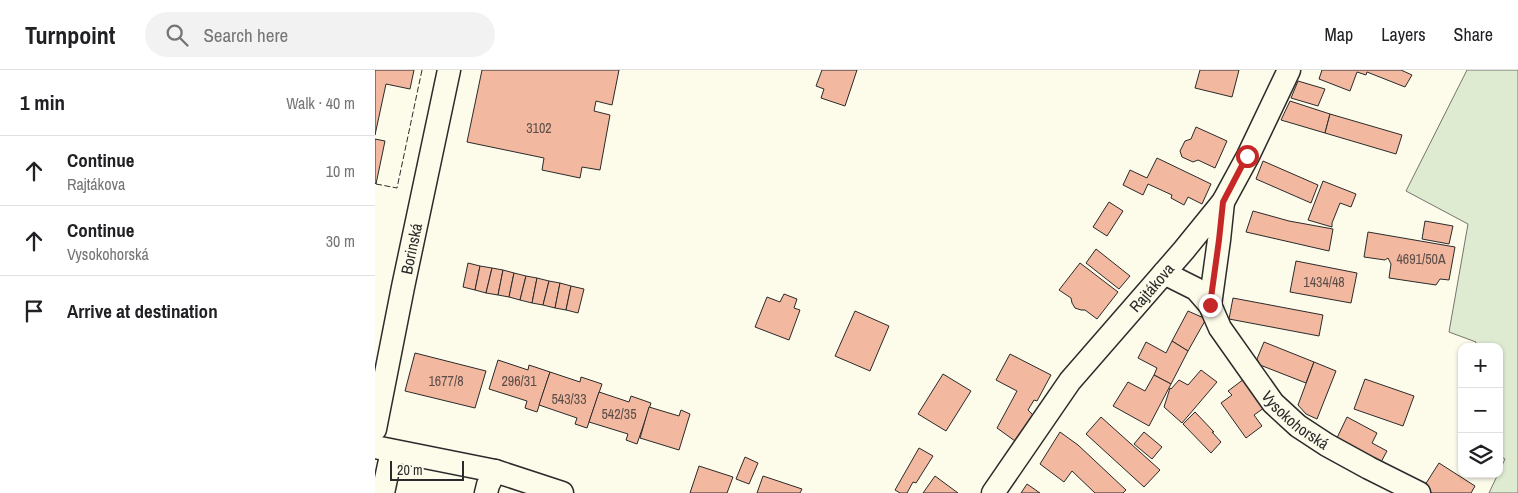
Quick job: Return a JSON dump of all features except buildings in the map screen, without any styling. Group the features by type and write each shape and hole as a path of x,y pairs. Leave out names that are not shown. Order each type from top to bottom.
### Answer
{"street":[{"name":"Borinská","path":"375,429 449,70"},
{"name":"Rajtákova","path":"993,493 1070,381 1223,202 1289,70"},
{"path":"1210,305 1223,202"},
{"name":"Vysokohorská","path":"1163,273 1196,289 1210,305 1220,328 1273,403 1298,426 1361,464 1419,493"},
{"path":"383,493 384,449 495,471 562,493"},
{"path":"486,493 495,471"}],"green space":[{"path":"1467,70 1518,70 1518,493 1489,493 1496,478 1503,478 1503,463 1505,459 1503,458 1503,343 1476,343 1449,332 1468,224 1406,191"}],"fence":[{"path":"376,184 397,188 422,70"}],"route":[{"path":"1210,305 1223,202 1247,156"}]}
